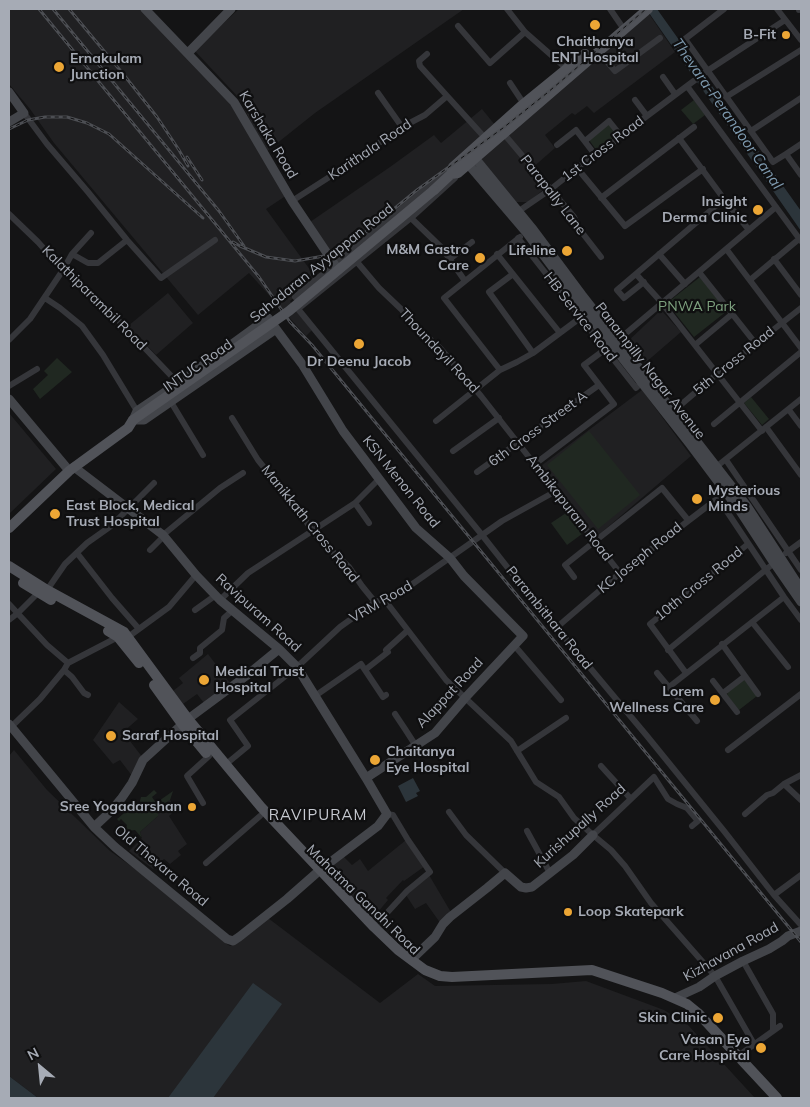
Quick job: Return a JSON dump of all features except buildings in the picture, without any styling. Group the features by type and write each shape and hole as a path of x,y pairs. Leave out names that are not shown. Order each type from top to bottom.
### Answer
{"main road":[{"name":"Sahodaran Ayyappan Road","path":"9,520 70,467 135,415 289,311 471,158 504,134 524,108 567,69 621,25 644,10"},
{"name":"Sahodaran Ayyappan Road","path":"471,158 486,138 598,51 644,10"},
{"name":"Sahodaran Ayyappan Road","path":"9,528 70,467"},
{"name":"Mahatma Gandhi Road","path":"9,566 43,592"},
{"name":"Mahatma Gandhi Road","path":"9,574 124,632 123,637 209,756 260,816 398,950 439,979"},
{"name":"Mahatma Gandhi Road","path":"185,722 225,765 361,922 404,962 422,975 439,979 470,982 592,976 687,1004 698,1013 777,1098"},
{"name":"Mahatma Gandhi Road","path":"674,1001 694,1017 770,1098"}],"street":[{"name":"Karshaka Road","path":"145,9 234,102 292,201 334,265"},
{"path":"188,53 231,9"},
{"path":"507,9 525,32 567,69"},
{"path":"610,9 621,25"},
{"path":"724,9 685,39 774,162 801,144"},
{"path":"777,9 801,40"},
{"name":"1st Cross Road","path":"516,213 596,156 686,86 785,20"},
{"path":"458,26 490,63 525,32"},
{"path":"598,51 615,71 660,38"},
{"path":"726,98 801,50"},
{"path":"427,54 419,61 420,66 446,97 486,138"},
{"path":"663,77 675,94"},
{"path":"510,83 524,108"},
{"path":"686,86 800,240 750,280"},
{"path":"9,92 47,144 161,278 215,240"},
{"path":"378,93 402,127"},
{"name":"Karithala Road","path":"292,201 402,127 425,115 446,97"},
{"path":"751,131 801,98"},
{"path":"635,100 647,116"},
{"path":"9,122 24,113"},
{"path":"585,141 609,121 621,136"},
{"path":"601,198 694,127"},
{"path":"557,145 576,130 596,156"},
{"name":"Parapally Lane","path":"504,134 574,217 580,230 601,257"},
{"path":"679,138 749,230"},
{"path":"786,154 801,175"},
{"name":"Panampilly Nagar Avenue","path":"471,158 529,230 587,313 612,345 642,382 671,413"},
{"path":"577,168 625,226 702,169"},
{"path":"447,171 454,172 455,178 411,218 301,308 295,297 447,171"},
{"path":"644,282 624,298 617,290 724,199"},
{"path":"535,464 614,404 584,365 612,345 776,207"},
{"name":"Kalathiparambil Road","path":"9,214 64,270 118,320 178,383"},
{"path":"411,218 442,248 465,281"},
{"path":"500,370 444,298 529,230"},
{"path":"9,340 30,319 64,270 72,254 90,233"},
{"name":"HB Service Road","path":"518,238 587,313 612,345"},
{"path":"72,254 88,262 98,263 127,240"},
{"path":"450,259 472,242"},
{"path":"714,424 801,350 727,250"},
{"path":"498,254 560,333"},
{"path":"659,254 685,284"},
{"path":"774,259 801,295"},
{"name":"Thoundayil Road","path":"357,262 413,324 440,348 518,443"},
{"path":"699,272 756,344"},
{"path":"513,274 489,292 533,353"},
{"path":"636,274 662,302 740,403 764,429 801,475"},
{"path":"45,298 82,326 103,355 135,415 178,383"},
{"name":"Parambithara Road","path":"301,308 530,596 700,801 774,895 801,925"},
{"name":"5th Cross Road","path":"671,413 801,308"},
{"path":"436,421 500,370 533,353 587,313"},
{"path":"695,345 732,314"},
{"name":"KSN Menon Road","path":"178,383 268,318 302,364 343,432 416,528 450,558 464,576 523,636"},
{"name":"INTUC Road","path":"135,415 144,420 276,330"},
{"name":"Panampilly Nagar Avenue","path":"612,345 671,413 713,469 725,492 746,506 801,602"},
{"path":"9,386 36,369"},
{"name":"6th Cross Street A","path":"477,472 599,385"},
{"name":"Ravipuram Road","path":"9,399 70,467 129,508 163,536 218,598 280,649 296,667 315,696 387,814"},
{"path":"713,469 801,399"},
{"path":"171,402 203,455"},
{"path":"789,410 801,426"},
{"name":"Manikkath Cross Road","path":"232,418 258,460 297,508 318,538 349,567 375,602"},
{"path":"453,451 499,418"},
{"name":"Ambikapuram Road","path":"518,443 620,573"},
{"path":"726,460 801,570"},
{"path":"150,550 163,536 220,488 243,473"},
{"path":"195,610 218,598 248,573 355,502 379,478"},
{"path":"9,620 43,592 65,564 87,543 111,526 154,483"},
{"path":"574,577 565,565 662,488 688,520"},
{"name":"VRM Road","path":"225,765 248,746 230,720 296,667 340,627 375,602 411,585 502,521 556,491"},
{"path":"725,492 748,544 801,620"},
{"name":"KC Joseph Road","path":"556,628 620,573 725,492"},
{"path":"355,502 370,523"},
{"path":"668,650 765,569 801,542"},
{"name":"10th Cross Road","path":"686,673 650,624 748,544"},
{"path":"77,553 139,630"},
{"name":"Panampilly Nagar Avenue","path":"777,560 801,589"},
{"path":"10,725 40,699 68,663 139,630 169,607 196,575"},
{"path":"669,687 784,597"},
{"path":"384,599 446,680 511,741 536,782 559,797 574,818 611,850 625,866 651,903 715,976 754,1044"},
{"path":"9,604 47,645 68,663"},
{"path":"193,658 200,654 200,648 222,630 224,618 232,610"},
{"path":"752,622 788,667"},
{"path":"365,670 388,652 386,650 407,631"},
{"name":"Alappat Road","path":"366,778 435,733 523,636"},
{"path":"722,644 758,694"},
{"path":"514,645 561,700"},
{"path":"94,827 121,799 132,783 143,760 185,722 280,649"},
{"path":"315,696 361,664 385,696"},
{"path":"64,670 84,693 88,695"},
{"path":"657,673 697,720"},
{"path":"723,693 745,676"},
{"path":"713,681 737,712"},
{"path":"728,750 801,694"},
{"path":"395,714 416,746"},
{"path":"517,751 566,718"},
{"name":"Old Thevara Road","path":"10,725 94,827 115,847 227,939 233,940 239,937 318,873"},
{"path":"204,803 187,776 209,756"},
{"path":"600,766 631,800"},
{"path":"744,814 767,795 801,775"},
{"name":"Kurishupally Road","path":"505,873 521,887 532,887 573,855 654,777 668,799 687,808 698,821 692,826"},
{"path":"784,784 801,800"},
{"path":"412,960 435,937 450,917 505,873 466,835 448,812"},
{"path":"318,873 378,826 387,814 393,814 430,872 407,891 374,927"},
{"path":"206,864 260,816"},
{"path":"527,831 550,873"},
{"path":"774,895 801,875"},
{"name":"Kizhavana Road","path":"674,1001 715,976 770,949 788,936 801,931"},
{"path":"743,961 773,1014 773,1032"},
{"path":"738,1056 780,1026"}],"shaded area":[{"path":"9,9 142,9 226,97 287,195 266,209 316,278 290,301 312,330 306,336 249,273 198,315 54,143 30,109 9,84"},
{"path":"239,9 464,9 315,113 266,152 239,98 194,50"},
{"path":"649,14 675,52 594,113 587,106 575,115 572,113 545,135 555,148 531,169 546,187 529,202 515,202 478,160"},
{"path":"482,109 495,125 455,162 334,261 310,222 434,135 441,143"},
{"path":"168,293 193,323 156,355 128,326"},
{"path":"661,310 681,332 645,363 626,343"},
{"path":"642,390 691,456 595,538 541,466"},
{"path":"9,413 56,469 9,514"},
{"name":"Medical Trust Hospital","path":"208,654 230,683 204,703 197,694 183,704 173,691 183,683 179,678"},
{"name":"Saraf Hospital","path":"119,702 138,719 123,732 143,758 133,777 120,760 113,764 93,740"},
{"path":"14,750 47,790 110,851 152,881 230,946 237,943 268,918 380,1003 418,974 435,986 552,984 586,981 664,1010 688,1025 755,1098 38,1098 9,1076 9,756"},
{"path":"170,800 176,810 169,816 187,844 178,851 181,855 170,864 164,859 153,869 129,851 142,838 140,832 158,816 158,808"},
{"path":"406,840 425,866 403,880 386,898 388,900 372,919 329,874 331,867 343,856 352,865 360,859 368,871"},
{"path":"429,875 452,914 441,924 426,903 415,909 406,895"}],"green space":[{"path":"694,100 705,115 693,124 681,110"},
{"path":"609,123 618,134 597,151 589,140"},
{"name":"PNWA Park","path":"700,277 727,311 694,337 667,303"},
{"path":"57,358 72,372 40,399 33,389 48,375 44,371"},
{"path":"751,397 769,419 762,425 744,403"},
{"path":"589,431 640,495 598,529 547,465"},
{"path":"566,513 582,534 567,545 551,523"},
{"path":"744,679 757,696 739,710 727,695"},
{"path":"154,790 157,793 152,797 156,803 173,791 170,800 158,808 158,816 140,832 142,838 135,830 128,831 127,825 121,819 119,821 117,819 135,804 139,811 149,805 148,803 143,806 140,801 141,797 146,797"}],"water":[{"name":"Thevara-Perandoor Canal","path":"648,9 657,9 801,211 801,231 649,13"},
{"path":"413,778 420,791 416,793 418,796 406,802 398,786"},
{"path":"253,983 282,1004 213,1098 168,1098"},
{"path":"9,1076 38,1098 9,1098"}],"railway":[{"path":"39,9 259,277 290,322 312,345 801,942"},
{"path":"53,9 219,211 244,246"},
{"path":"69,9 157,117 188,166"},
{"path":"233,242 266,257 295,261 324,256 347,246 417,190 503,128 646,9"},
{"path":"9,129 28,120 45,117 67,117 87,123 109,134 203,218"},
{"path":"187,157 202,180"}],"place":[{"name":"Chaithanya ENT Hospital","path":"595,25"},
{"name":"B-Fit","path":"786,35"},
{"name":"Ernakulam Junction","path":"59,67"},
{"name":"Insight Derma Clinic","path":"758,210"},
{"name":"Lifeline","path":"567,251"},
{"name":"M&M Gastro Care","path":"480,258"},
{"name":"Dr Deenu Jacob","path":"359,344"},
{"name":"Mysterious Minds","path":"697,499"},
{"name":"East Block, Medical Trust Hospital","path":"55,514"},
{"name":"Medical Trust Hospital","path":"204,680"},
{"name":"Lorem Wellness Care","path":"715,700"},
{"name":"Saraf Hospital","path":"111,736"},
{"name":"Chaitanya Eye Hospital","path":"375,760"},
{"name":"Sree Yogadarshan","path":"192,807"},
{"name":"Loop Skatepark","path":"568,912"},
{"name":"Skin Clinic","path":"718,1018"},
{"name":"Vasan Eye Care Hospital","path":"761,1048"}],"district":[{"name":"RAVIPURAM","path":"318,815"}]}
